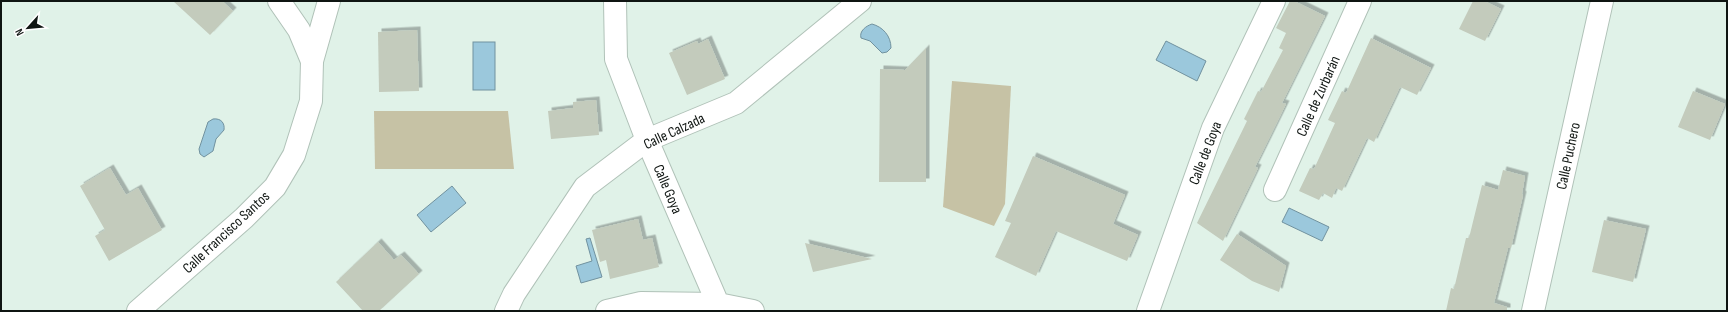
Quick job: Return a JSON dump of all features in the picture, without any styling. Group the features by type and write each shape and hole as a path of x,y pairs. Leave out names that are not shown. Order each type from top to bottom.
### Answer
{"street":[{"path":"280,1 299,30 312,61"},
{"name":"Calle Francisco Santos","path":"138,311 244,218 275,187 294,155 311,101 312,61 329,1"},
{"name":"Calle Goya","path":"616,1 616,59 647,140 718,304"},
{"name":"Calle Calzada","path":"506,311 514,294 585,187 647,140 736,104 860,1"},
{"name":"Calle de Goya","path":"1148,311 1213,128 1274,1"},
{"name":"Calle de Zurbarán","path":"1275,190 1360,1"},
{"name":"Calle Puchero","path":"1533,311 1602,1"},
{"path":"607,311 641,303 718,304 753,311"}],"shaded area":[{"path":"952,81 1011,86 1005,204 994,226 943,207"},
{"path":"374,111 508,111 514,169 375,169"}],"water":[{"path":"872,24 880,27 888,36 891,48 887,52 882,53 870,41 861,38 861,33 864,29"},
{"path":"1166,41 1206,61 1197,81 1156,60"},
{"path":"473,42 495,42 495,90 473,90"},
{"path":"213,119 218,119 222,122 224,125 224,130 216,139 213,151 204,157 200,154 199,149 208,122"},
{"path":"452,186 466,203 431,232 417,215"},
{"path":"1289,208 1329,227 1322,241 1282,222"},
{"path":"590,238 602,277 581,283 576,266 592,261 586,239"}],"building":[{"path":"173,1 222,1 233,11 210,35"},
{"path":"1290,1 1294,1 1325,16 1282,103 1286,104 1255,167 1258,168 1223,241 1197,223 1247,121 1244,119 1258,91 1261,92 1283,50 1279,48 1286,33 1276,28"},
{"path":"1473,1 1484,1 1501,9 1485,41 1459,29"},
{"path":"417,30 419,91 379,92 378,32"},
{"path":"1371,38 1431,68 1417,95 1400,87 1374,142 1367,138 1342,191 1336,188 1332,198 1323,193 1319,200 1299,191 1310,168 1314,169 1335,123 1328,120 1342,91 1346,93"},
{"path":"708,39 725,79 687,95 669,53 697,41 698,44"},
{"path":"926,48 926,182 879,182 880,69 905,70"},
{"path":"1693,91 1725,104 1710,140 1678,127"},
{"path":"596,100 599,135 551,139 548,111 573,108 573,102"},
{"path":"1033,156 1125,195 1113,224 1138,235 1127,261 1056,231 1036,276 995,257 1011,223 1005,221"},
{"path":"110,168 126,195 138,188 162,230 109,261 95,236 105,230 80,186"},
{"path":"1503,170 1525,176 1523,195 1511,248 1508,248 1494,303 1507,307 1507,311 1446,311 1451,288 1454,289 1466,238 1469,238 1482,185 1498,190"},
{"path":"638,219 643,240 652,238 659,267 610,279 606,260 600,262 592,230"},
{"path":"1604,220 1646,229 1633,282 1592,272"},
{"path":"1237,234 1286,266 1279,292 1252,281 1220,260"},
{"path":"378,242 394,260 401,255 419,274 379,311 363,311 336,282"},
{"path":"805,243 872,259 813,272"}]}
